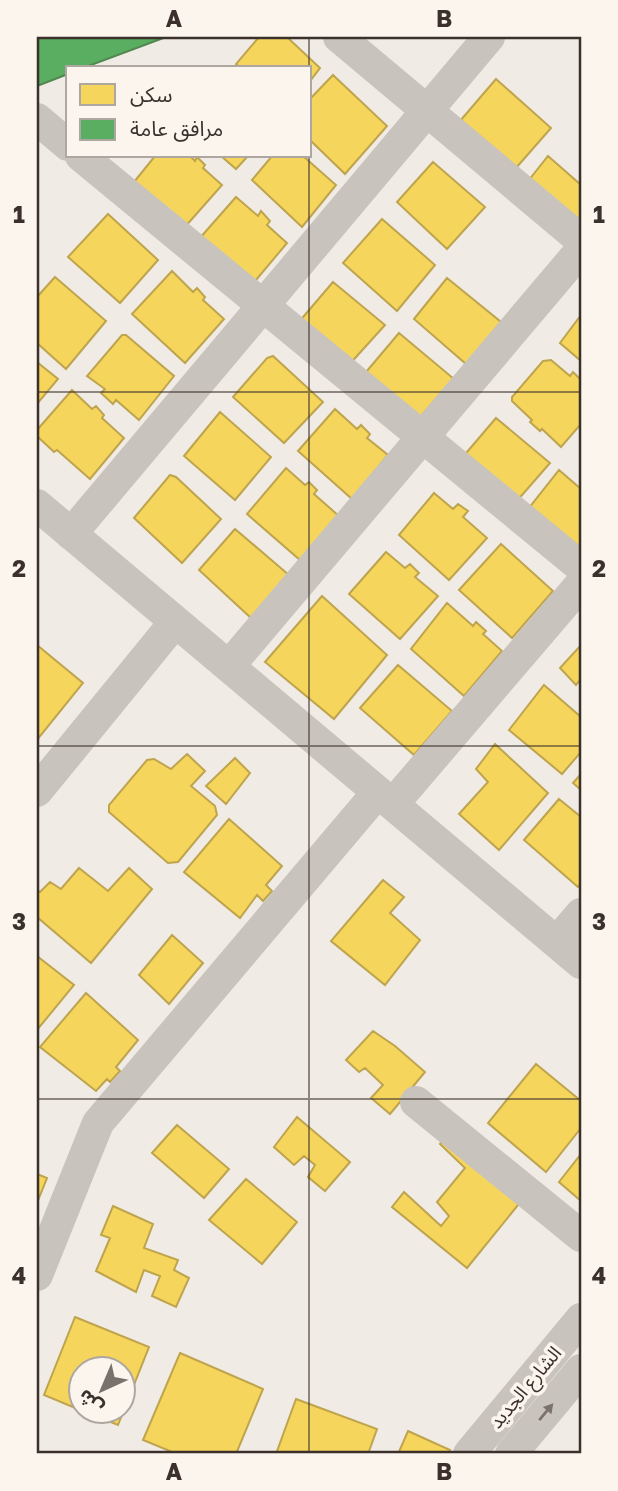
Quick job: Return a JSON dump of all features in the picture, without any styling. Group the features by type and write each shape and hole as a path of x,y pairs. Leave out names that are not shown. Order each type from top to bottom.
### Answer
{"street":[{"path":"339,37 581,240"},
{"path":"71,534 489,37"},
{"path":"37,119 66,143"},
{"path":"83,158 581,567"},
{"path":"229,667 581,250"},
{"path":"37,505 581,963"},
{"path":"37,1275 99,1123 386,798 581,584"},
{"path":"37,791 175,622"},
{"path":"557,942 581,914"},
{"path":"416,1102 581,1236"},
{"name":"الشارع الجديد","path":"469,1454 581,1319"},
{"name":"الشارع الجديد","path":"511,1454 581,1370"}],"building: سكن":[{"path":"259,37 287,37 320,68 312,78 312,66 236,64"},
{"path":"333,75 387,126 345,174 312,142 312,97"},
{"path":"496,79 551,128 509,176 454,128"},
{"path":"548,156 581,185 581,227 525,185"},
{"path":"153,158 192,158 195,161 198,158 205,165 203,168 222,185 184,228 134,182"},
{"path":"223,158 246,158 236,169"},
{"path":"270,158 305,158 336,185 302,227 252,180"},
{"path":"433,162 485,207 447,249 397,202"},
{"path":"236,197 258,216 261,211 270,221 267,225 287,243 251,286 199,239"},
{"path":"108,214 158,260 120,303 68,257"},
{"path":"382,219 435,265 397,311 343,263"},
{"path":"172,271 193,292 197,288 205,297 203,300 224,319 185,363 132,314"},
{"path":"55,277 106,321 66,369 37,343 37,297"},
{"path":"447,278 501,322 466,364 414,319"},
{"path":"333,282 385,325 347,367 298,323"},
{"path":"581,315 581,361 560,343"},
{"path":"399,333 454,379 414,424 361,378"},
{"path":"122,335 126,335 174,376 139,420 116,400 113,404 101,393 105,389 87,376"},
{"path":"273,356 323,402 284,443 233,397 267,358"},
{"path":"551,360 570,376 573,372 581,380 581,424 561,447 530,422 532,420 512,401 512,397 543,361"},
{"path":"37,362 58,379 37,404"},
{"path":"72,390 92,409 96,406 104,415 102,418 124,438 90,479 37,436 37,430"},
{"path":"335,409 357,429 361,425 370,434 367,438 388,455 352,499 298,451"},
{"path":"220,412 271,457 235,500 184,456"},
{"path":"496,418 550,463 509,510 461,459"},
{"path":"286,468 305,485 309,482 317,490 314,494 340,517 300,560 247,514"},
{"path":"559,470 581,489 581,556 525,513"},
{"path":"170,475 176,477 221,519 182,563 134,518"},
{"path":"434,493 453,509 458,504 468,511 463,517 487,538 449,580 399,535"},
{"path":"235,529 289,575 251,618 199,570"},
{"path":"501,544 553,591 512,638 459,590"},
{"path":"386,552 405,568 410,564 419,573 415,577 438,596 400,639 349,594"},
{"path":"322,596 387,655 334,719 265,662"},
{"path":"447,603 473,626 476,622 486,631 483,634 502,651 464,696 411,649"},
{"path":"37,645 83,683 37,740"},
{"path":"581,645 581,679 576,685 560,668"},
{"path":"398,665 452,711 414,755 360,708"},
{"path":"544,685 581,717 581,752 562,774 509,730"},
{"path":"495,744 548,793 499,850 459,814 488,782 476,769"},
{"path":"187,754 205,771 191,786 215,806 217,815 178,862 168,863 109,812 109,805 147,760 154,759 171,769"},
{"path":"235,758 250,773 226,804 206,786"},
{"path":"581,774 581,790 573,783"},
{"path":"559,799 581,817 581,883 578,887 524,840"},
{"path":"229,819 282,866 266,885 272,891 263,901 257,895 240,918 184,872"},
{"path":"79,868 108,891 129,868 152,889 91,963 37,917 37,890 40,892 50,882 61,889"},
{"path":"383,880 404,897 390,913 420,940 385,985 331,941"},
{"path":"172,935 203,963 169,1004 139,975"},
{"path":"37,956 74,985 37,1030"},
{"path":"86,993 138,1040 116,1067 120,1071 110,1082 107,1079 96,1091 40,1047"},
{"path":"373,1031 425,1072 390,1114 371,1098 383,1085 365,1068 359,1072 346,1060"},
{"path":"536,1064 581,1101 581,1128 546,1172 488,1123"},
{"path":"297,1117 350,1162 325,1191 308,1177 315,1165 304,1156 294,1165 274,1147"},
{"path":"177,1125 229,1169 204,1198 152,1153"},
{"path":"450,1132 527,1194 467,1268 392,1207 404,1192 441,1226 449,1216 437,1202 465,1168 440,1144"},
{"path":"581,1154 581,1201 559,1182"},
{"path":"37,1174 47,1178 37,1203"},
{"path":"246,1179 297,1222 262,1264 209,1220"},
{"path":"113,1206 153,1224 144,1248 178,1260 174,1270 189,1278 176,1307 152,1296 160,1276 144,1270 136,1292 96,1271 110,1238 101,1235"},
{"path":"75,1317 149,1347 136,1380 136,1354 66,1354 66,1404 44,1395"},
{"path":"180,1353 263,1389 236,1454 177,1454 143,1440"},
{"path":"296,1399 377,1429 368,1454 276,1454"},
{"path":"408,1431 450,1450 448,1454 398,1454"}],"building: مرافق عامة":[{"path":"37,37 166,37 88,66 66,66 66,75 37,86"}]}
